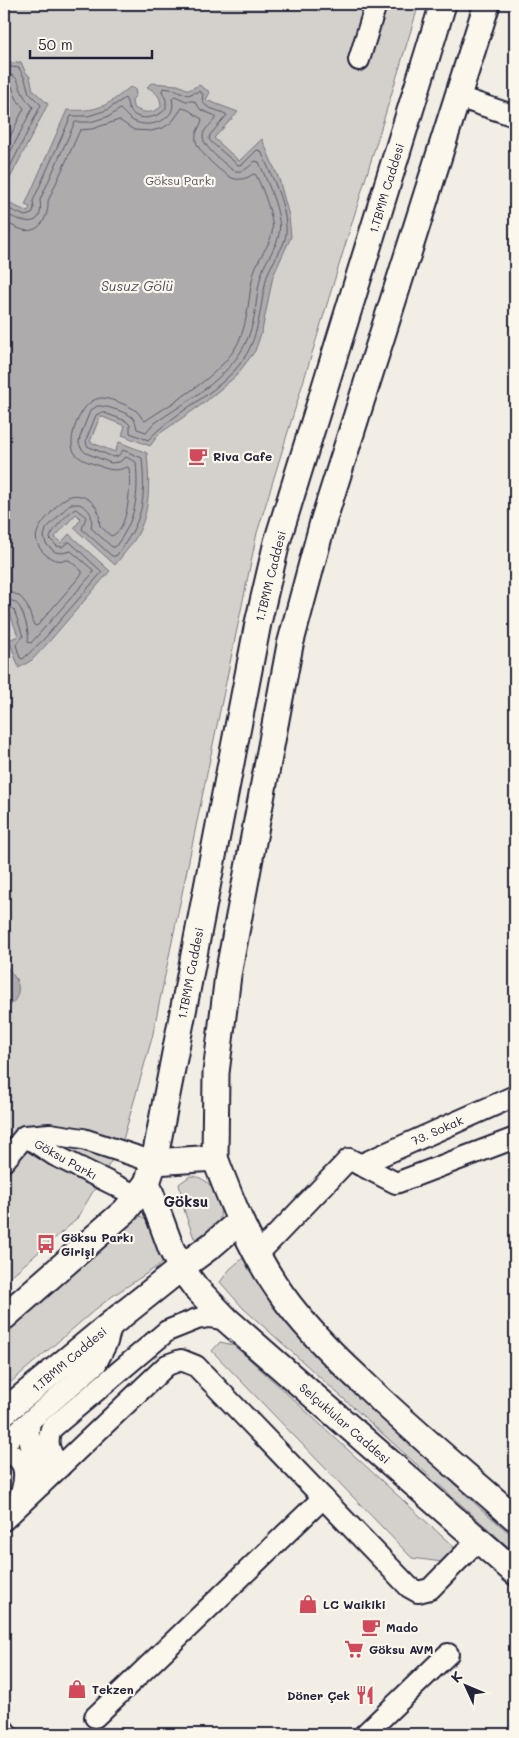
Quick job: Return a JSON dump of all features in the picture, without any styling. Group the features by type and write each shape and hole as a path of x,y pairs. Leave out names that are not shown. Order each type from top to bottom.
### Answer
{"main road":[{"name":"1.TBMM Caddesi","path":"4,1317 125,1211 146,1180 258,623 277,542 443,4"},
{"path":"487,4 323,522 290,645 228,975 216,1074 215,1158 240,1221 257,1255 277,1288 296,1314 340,1362 398,1416 515,1518"},
{"path":"146,1180 215,1158"},
{"name":"Selçuklular Caddesi","path":"146,1180 171,1248 181,1268 196,1288 227,1320 515,1572"},
{"name":"1.TBMM Caddesi","path":"4,1412 240,1221"}],"street":[{"path":"359,60 376,4"},
{"path":"458,97 515,116"},
{"name":"73. Sokak","path":"257,1255 349,1159 360,1165 515,1096"},
{"path":"25,1136 50,1134 83,1139 146,1180"},
{"name":"Göksu Parkı","path":"4,1161 25,1136 54,1155 146,1180"},
{"path":"360,1165 396,1183 515,1138"},
{"path":"60,1467 49,1450 47,1439 51,1429 167,1331 197,1319 209,1317 227,1320"},
{"path":"4,1443 96,1364 112,1323"},
{"path":"8,1516 167,1365 181,1360 196,1366 408,1587 418,1592 430,1589 478,1540"},
{"path":"30,1420 28,1440 39,1470 41,1485"},
{"path":"4,1452 15,1456 24,1470 25,1478 22,1493 8,1516"},
{"path":"95,1717 323,1498"},
{"path":"365,1734 448,1654"},
{"path":"4,1730 7,1734"}],"green space":[{"name":"Göksu Parkı","path":"4,4 419,4 257,533 152,1038 122,1143 76,1220 4,1282"},
{"path":"190,1176 199,1177 206,1182 217,1196 220,1205 219,1223 215,1231 202,1240 194,1238 185,1213 179,1184"},
{"path":"141,1216 149,1225 164,1262 97,1308 4,1388 4,1332"},
{"path":"244,1257 362,1398 515,1538 515,1553 243,1308 220,1282 230,1269"},
{"path":"220,1342 233,1345 247,1357 456,1549 442,1562 412,1558 212,1351"}],"water":[{"path":"4,60 12,63 21,62 30,77 33,90 48,104 4,190"},
{"name":"Susuz Gölü","path":"151,83 178,85 189,90 199,85 210,92 206,100 238,112 214,138 239,161 262,139 279,179 289,216 291,237 273,276 262,331 255,351 236,376 204,403 159,434 150,446 122,435 125,426 100,416 90,442 115,452 119,442 147,453 148,490 144,518 130,547 115,565 74,528 81,519 76,514 55,537 61,543 69,534 110,571 32,660 19,668 9,640 18,636 9,611 4,613 4,201 28,212 30,207 25,205 67,110 94,109 115,99 130,87 135,89 136,95 132,100 133,107 144,112 154,111 161,107 161,103 157,95 147,87"},
{"path":"4,962 16,979 18,992 12,1004 4,1009"}],"place":[{"name":"Riva Cafe","path":"198,456"},
{"name":"Göksu Parkı Girişi","path":"46,1244"},
{"name":"LC Waikiki","path":"308,1604"},
{"name":"Mado","path":"371,1627"},
{"name":"Göksu AVM","path":"354,1649"},
{"name":"Tekzen","path":"77,1689"},
{"name":"Döner Çek","path":"365,1695"}],"district":[{"name":"Göksu","path":"186,1201"}]}
